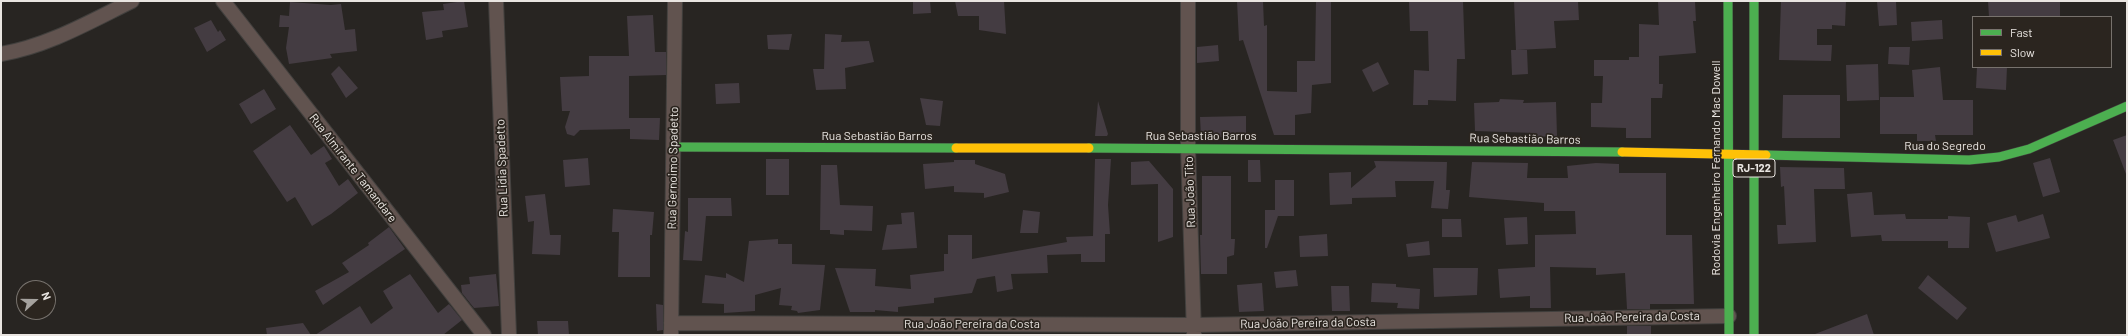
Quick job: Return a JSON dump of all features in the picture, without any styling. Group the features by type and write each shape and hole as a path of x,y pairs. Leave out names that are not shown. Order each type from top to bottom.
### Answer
{"street":[{"path":"1,54 23,50 47,42 132,1"},
{"name":"Rua Almirante Tamandare","path":"223,1 484,335"},
{"name":"Rua Lidia Spadetto","path":"496,1 509,335"},
{"name":"Rua Gernoimo Spadetto","path":"671,329 675,1"},
{"name":"Rua João Tito","path":"1188,1 1188,148 1194,330"},
{"name":"Rodovia Engenheiro Fernando Mac Dowell","path":"1728,1 1729,335"},
{"name":"RJ-122","path":"1754,1 1754,335"},
{"name":"Rua do Segredo","path":"1728,153 1969,160 1999,158 2028,149 2127,106"},
{"name":"Rua Sebastião Barros","path":"674,147 1188,148 1728,153"},
{"name":"Rua João Pereira da Costa","path":"671,329 1194,330 1729,316"}],"building":[{"path":"464,1 468,27 442,31 443,37 426,40 422,12 444,10 443,4"},
{"path":"913,1 930,1 931,13 913,14"},
{"path":"955,1 1004,1 1006,34 979,30 979,16 958,16"},
{"path":"1237,1 1263,1 1264,26 1267,25 1267,91 1297,92 1297,61 1315,61 1316,1 1331,1 1331,83 1312,85 1311,113 1295,115 1295,135 1274,135 1243,40 1239,41"},
{"path":"1463,1 1465,59 1457,59 1456,101 1428,100 1428,105 1413,105 1414,70 1429,71 1428,31 1410,31 1409,2"},
{"path":"1514,1 1578,1 1579,20 1554,21 1556,48 1517,50 1527,50 1528,74 1512,75 1511,50 1516,50"},
{"path":"1658,1 1695,1 1696,21 1693,21 1696,53 1659,56 1659,84 1663,84 1662,98 1651,98 1651,138 1626,138 1626,128 1591,127 1591,103 1602,103 1603,76 1594,76 1594,60 1629,60 1629,57 1639,57 1639,24 1659,25"},
{"path":"1781,1 1846,1 1845,26 1832,25 1832,29 1817,29 1817,45 1832,45 1831,61 1779,60"},
{"path":"1877,1 1896,1 1897,25 1879,26"},
{"path":"1988,1 2060,1 2060,16 1989,16"},
{"path":"290,2 331,5 341,4 345,30 355,29 357,51 330,54 332,58 289,64 286,48 289,27 279,27 280,15 289,16"},
{"path":"653,15 655,52 666,52 666,75 629,76 629,118 660,118 659,140 630,139 630,129 580,130 574,136 567,134 565,127 570,111 562,111 560,77 589,76 589,56 629,56 627,16"},
{"path":"211,20 218,32 220,30 226,40 207,52 194,28"},
{"path":"1942,20 1943,39 1912,41 1911,22"},
{"path":"792,34 789,50 768,49 767,35"},
{"path":"825,34 842,35 841,42 869,41 874,62 845,68 846,89 816,90 813,69 824,69"},
{"path":"1218,45 1219,61 1197,63 1197,47"},
{"path":"1889,47 1910,47 1909,65 1888,64"},
{"path":"1378,62 1389,84 1373,92 1362,70"},
{"path":"1878,64 1879,100 1847,101 1846,65"},
{"path":"339,66 358,88 346,98 331,74"},
{"path":"1940,67 1943,100 1973,100 1973,135 1935,135 1936,141 1917,141 1917,134 1880,134 1880,97 1914,97 1912,70"},
{"path":"1977,68 2007,68 2006,90 1976,88"},
{"path":"739,83 740,103 716,104 715,84"},
{"path":"264,89 276,109 251,124 239,104"},
{"path":"1783,95 1840,95 1840,138 1782,138"},
{"path":"920,98 943,101 940,126 926,125"},
{"path":"1500,99 1524,100 1523,103 1556,102 1557,136 1535,137 1534,133 1475,131 1474,103 1499,102"},
{"path":"1098,101 1108,134 1107,136 1095,136"},
{"path":"1246,116 1246,137 1201,137 1200,117"},
{"path":"290,125 311,155 324,146 332,159 325,163 339,186 348,179 358,193 331,214 312,226 295,197 287,202 253,151"},
{"path":"2127,135 2127,174 2126,174 2113,140"},
{"path":"588,158 590,185 565,187 563,160"},
{"path":"2050,158 2060,192 2043,197 2033,163"},
{"path":"766,159 789,159 789,195 766,195"},
{"path":"1095,159 1111,159 1108,205 1110,234 1105,234 1105,262 1081,262 1081,254 1047,255 1048,273 1011,274 1013,289 997,292 995,276 977,279 972,293 934,298 934,303 898,307 898,312 875,310 875,312 850,312 835,268 876,269 875,286 911,289 910,275 944,271 944,254 948,254 948,235 972,235 972,259 1067,242 1066,237 1093,236"},
{"path":"954,160 975,160 975,164 1005,174 1009,192 984,198 984,193 954,192 954,186 925,189 923,164 954,162"},
{"path":"1248,160 1260,160 1261,182 1248,182"},
{"path":"1149,161 1173,189 1173,237 1158,242 1158,184 1131,185 1131,162"},
{"path":"1374,161 1447,162 1446,190 1450,190 1448,209 1431,208 1434,181 1395,181 1396,197 1352,198 1352,204 1330,205 1329,173 1351,172 1351,188 1376,167"},
{"path":"1472,162 1528,163 1527,178 1568,178 1567,166 1596,163 1619,164 1619,173 1666,173 1666,235 1692,235 1694,304 1650,304 1650,309 1627,309 1625,273 1596,275 1596,268 1550,267 1551,308 1530,308 1530,296 1500,298 1498,269 1535,267 1535,235 1576,234 1575,211 1544,211 1544,203 1469,197"},
{"path":"821,165 837,165 840,205 873,206 872,231 844,230 844,235 830,234 830,230 820,230"},
{"path":"1780,167 1844,168 1845,189 1814,189 1816,242 1778,244 1777,225 1786,225 1784,186 1781,187"},
{"path":"1202,176 1231,176 1231,239 1235,239 1234,255 1227,257 1227,274 1201,274 1200,235 1202,235"},
{"path":"1275,180 1294,180 1294,216 1278,216 1267,248 1265,248 1265,210 1275,210"},
{"path":"1872,192 1874,215 1905,214 1906,219 1948,219 1948,216 1970,217 1969,248 1948,248 1948,241 1882,241 1881,235 1851,237 1847,194"},
{"path":"545,194 550,235 561,235 560,255 532,254 534,221 528,222 525,196"},
{"path":"688,198 731,198 732,216 706,216 702,261 683,260 685,231 688,232"},
{"path":"613,209 654,212 652,235 650,235 650,277 618,277 619,232 612,232"},
{"path":"1023,210 1040,212 1038,233 1020,233"},
{"path":"914,212 917,248 882,250 887,225 902,224 901,213"},
{"path":"2043,214 2050,238 1996,252 1987,223 2016,215 2018,222"},
{"path":"1527,217 1528,244 1506,245 1504,218"},
{"path":"1442,219 1461,219 1462,237 1442,237"},
{"path":"389,227 405,249 323,305 315,291 349,272 342,263 369,245 368,243"},
{"path":"1327,234 1328,256 1300,257 1299,236"},
{"path":"778,239 778,244 792,244 792,264 825,265 820,310 798,313 797,311 791,310 792,306 779,305 781,288 755,295 755,311 724,313 724,304 702,303 705,275 726,278 726,273 744,282 749,241"},
{"path":"1429,241 1430,255 1408,257 1406,244"},
{"path":"1433,268 1478,268 1477,295 1434,297"},
{"path":"1296,270 1298,286 1276,288 1274,272"},
{"path":"410,274 438,313 449,304 462,320 443,335 315,335 360,306 371,324 393,308 383,291"},
{"path":"496,274 499,306 474,308 462,293 461,285 470,284 469,277"},
{"path":"1928,275 1967,308 1957,320 1918,288"},
{"path":"1262,283 1264,311 1239,312 1237,285"},
{"path":"1372,283 1396,284 1396,287 1420,289 1419,309 1397,308 1398,303 1371,302"},
{"path":"1331,286 1349,286 1350,311 1332,311"},
{"path":"656,304 663,305 663,330 657,331"},
{"path":"1867,314 1874,335 1815,335 1815,334"},
{"path":"537,321 568,321 569,335 538,335"},
{"path":"303,323 311,335 267,335 266,328"},
{"path":"1627,326 1651,326 1651,335 1627,335"}],"traffic: fast":[{"path":"1728,1 1729,335"},
{"path":"1754,1 1754,335"},
{"path":"1766,155 1969,160 1999,157 2029,149 2127,106"},
{"path":"674,147 956,148"},
{"path":"1089,148 1622,152"}],"traffic: slow":[{"path":"956,148 1089,148"},
{"path":"1622,152 1766,155"}]}
